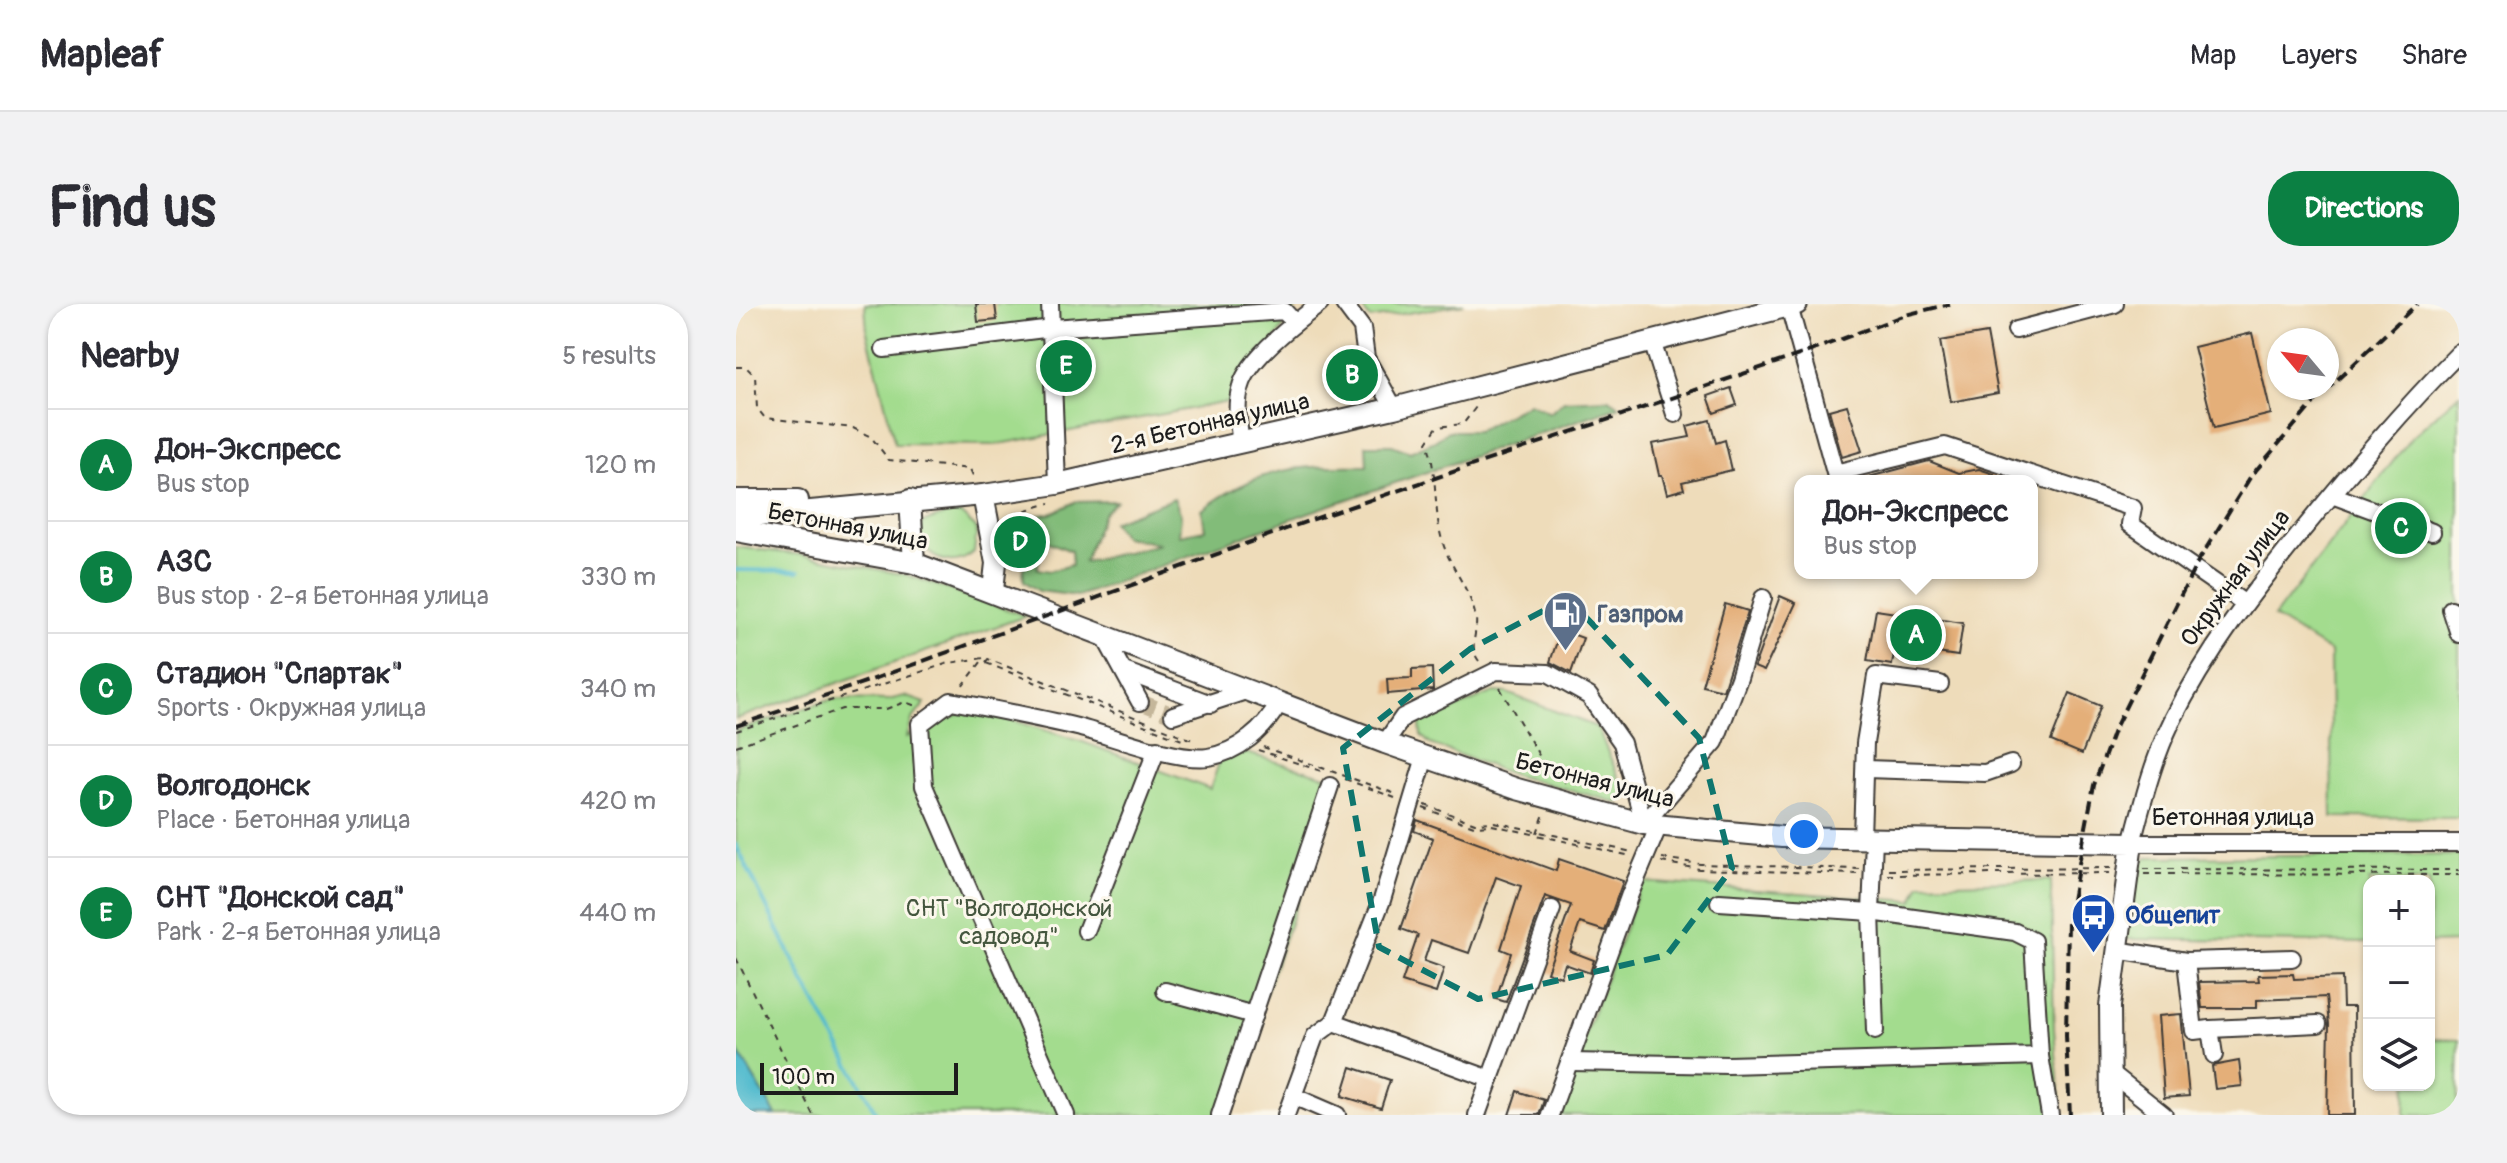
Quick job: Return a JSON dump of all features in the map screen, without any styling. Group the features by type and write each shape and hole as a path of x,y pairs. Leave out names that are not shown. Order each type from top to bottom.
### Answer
{"main road":[{"name":"2-я Бетонная улица","path":"736,518 910,500 1055,493 1241,443 1394,408 1793,305"},
{"path":"983,495 996,563 993,590"},
{"name":"2-я Бетонная улица","path":"736,500 910,500"},
{"path":"910,500 914,563"},
{"name":"Бетонная улица","path":"736,531 914,563 993,590 1105,638 1385,743 1559,802 1651,825 1782,837 2132,843"},
{"name":"Окружная улица","path":"2111,1115 2110,1006 2132,843"}],"street":[{"path":"1050,304 1055,493"},
{"path":"1241,443 1237,410 1241,383 1257,361 1295,323 1320,304"},
{"path":"1344,304 1362,328 1366,358 1394,408"},
{"path":"2016,330 2115,304"},
{"path":"1793,305 1835,473 1945,446 2033,475"},
{"path":"884,349 1052,328 1284,311 1295,323"},
{"path":"1652,341 1675,414"},
{"name":"Окружная улица","path":"2132,843 2150,775 2171,724 2202,664 2244,603 2332,495 2459,353"},
{"path":"2038,477 2133,508 2130,524 2244,603"},
{"path":"2332,495 2432,532"},
{"path":"1550,1115 1630,894 1651,825 1715,742 1739,678 1763,598"},
{"path":"2451,609 2459,634"},
{"path":"1105,638 1140,702"},
{"path":"1124,671 1211,704"},
{"path":"1385,743 1403,717 1496,671 1548,673 1589,696 1622,743 1651,825"},
{"path":"1875,1031 1865,743 1876,676 1940,684"},
{"path":"1173,715 1246,691"},
{"path":"1066,1115 924,786 920,724 951,701 1075,727 1157,749 1207,757 1246,741 1269,722 1279,703"},
{"path":"1086,931 1157,749"},
{"path":"1286,1115 1315,1036 1334,1022 1382,900 1425,757"},
{"path":"1866,769 1985,773 2011,764"},
{"path":"1220,1115 1330,786"},
{"name":"Бетонная улица","path":"2132,843 2459,843"},
{"path":"1719,902 1871,912 2015,932 2033,941 2040,1056 2050,1115"},
{"path":"1477,1115 1552,909"},
{"path":"2116,950 2186,961 2292,958"},
{"path":"2186,961 2194,1031 2318,1024"},
{"path":"1165,991 1254,1015"},
{"path":"1334,1022 1490,1079"},
{"path":"2210,1029 2214,1055"},
{"path":"1571,1062 1728,1065 2040,1056"},
{"path":"2110,1072 2164,1115"},
{"path":"1293,1096 1337,1115"}],"path":[{"path":"736,367 746,367 755,376 757,408 765,418 853,428 871,437 889,460 970,469 983,495"},
{"path":"1479,405 1463,424 1437,427 1427,442 1433,461 1442,542 1475,613 1477,631 1474,655 1483,666"},
{"path":"1002,537 1014,514 1055,493"},
{"path":"951,701 986,660"},
{"path":"736,731 949,663 986,660 1194,741"},
{"path":"1500,689 1548,771 1567,777 1554,817 1543,813 1537,833"},
{"path":"736,746 842,709 886,709 905,702 934,712"},
{"path":"2142,869 2459,870"},
{"path":"2137,874 2459,875"},
{"path":"736,958 813,1115"}],"highlighted area":[{"path":"1568,598 1699,738 1732,868 1667,955 1478,999 1379,947 1343,748 1470,649"}],"green space":[{"path":"865,304 1299,304 1233,401 994,445 895,444 867,332"},
{"path":"1359,304 1464,304 1370,319"},
{"path":"2459,394 2459,818 2332,817 2330,652 2274,617 2411,438"},
{"path":"1609,399 1620,406 1310,512 1078,596 1039,591 1024,581 1023,568 1040,557 1037,569 1050,571 1072,565 1071,551 1044,540 1027,516 1050,514 1075,502 1116,501 1103,514 1084,562 1160,544 1124,537 1112,522 1174,498 1181,515 1179,535 1205,530 1202,510 1261,477 1300,468 1367,466 1366,445 1392,445 1410,452 1435,441 1448,431 1477,431 1529,403 1550,413 1564,401"},
{"path":"950,513 961,514 977,529 974,552 950,561 934,556 918,534 922,523"},
{"path":"736,547 803,555 907,575 1026,616 736,719"},
{"path":"1494,692 1507,693 1597,727 1626,794 1619,803 1514,775 1430,744 1421,735 1420,723"},
{"name":"СНТ \"Волгодонской садовод\"","path":"905,696 925,703 912,720 907,737 972,708 1083,742 1210,789 1221,757 1236,750 1340,780 1223,1115 776,1115 736,1048 736,731 833,699 888,700"},
{"path":"2459,855 2459,942 2435,943 2435,875 2363,875 2363,943 2125,939 2136,864 2148,857"},
{"path":"2051,880 2054,1029 2061,1115 1555,1115 1642,882 1913,901 1921,884"},
{"path":"2435,1039 2459,1040 2457,1115 2405,1115 2406,1091 2435,1091"}],"water":[{"path":"736,1048 776,1115 736,1115"}],"building":[{"path":"976,304 995,304 997,320 978,322"},
{"path":"1987,333 1998,393 1951,402 1940,341"},
{"path":"2252,333 2271,414 2214,428 2194,347"},
{"path":"1731,388 1737,405 1714,413 1708,396"},
{"path":"1847,405 1862,451 1842,457 1829,410"},
{"path":"1710,420 1716,443 1725,440 1732,470 1682,482 1684,489 1667,494 1652,444 1690,437 1687,426"},
{"path":"1929,461 1959,473 1979,469 1994,475 1876,475"},
{"path":"1780,596 1796,603 1764,671 1754,667"},
{"path":"1725,604 1748,611 1723,690 1702,685"},
{"path":"1876,610 1963,623 1958,656 1895,647 1892,665 1867,661"},
{"name":"Газпром","path":"1561,630 1583,638 1571,673 1550,662"},
{"path":"1432,668 1433,690 1388,694 1387,679 1412,678 1412,669"},
{"path":"2070,693 2101,706 2082,754 2051,741"},
{"path":"1417,820 1556,871 1559,859 1623,881 1605,931 1580,923 1570,951 1594,960 1590,973 1565,964 1561,977 1547,972 1571,905 1545,896 1506,1002 1496,999 1511,953 1501,949 1521,886 1496,877 1469,953 1431,940 1424,961 1444,968 1436,993 1402,982 1418,935 1401,929 1433,838 1414,831"},
{"path":"2293,974 2294,979 2342,977 2343,1007 2354,1007 2355,1115 2327,1115 2329,1024 2326,997 2257,1000 2257,1008 2202,1008 2199,982 2259,981 2258,975"},
{"path":"2181,1014 2189,1096 2164,1098 2158,1016"},
{"path":"2239,1061 2242,1086 2215,1089 2212,1066"},
{"path":"1351,1067 1390,1080 1381,1108 1342,1096"},
{"path":"1517,1091 1544,1100 1539,1115 1509,1115"}],"waterway":[{"path":"736,570 799,571"},
{"path":"736,845 804,982 877,1115"}],"tunnel":[{"path":"1140,702 1173,715"}],"railway":[{"path":"736,726 1308,521 1802,354 1905,315 1950,304"},
{"path":"2070,1115 2066,1036 2068,921 2094,785 2115,728 2197,563 2251,476 2318,398 2417,304"}],"place":[{"name":"СНТ \"Донской сад\"","path":"1066,366"},
{"name":"АЗС","path":"1352,375"},
{"name":"Стадион \"Спартак\"","path":"2401,528"},
{"name":"Волгодонск","path":"1020,542"},
{"name":"Дон-Экспресс","path":"1916,635"},
{"name":"Газпром","path":"1566,653"},
{"name":"Общепит","path":"2094,954"}]}
